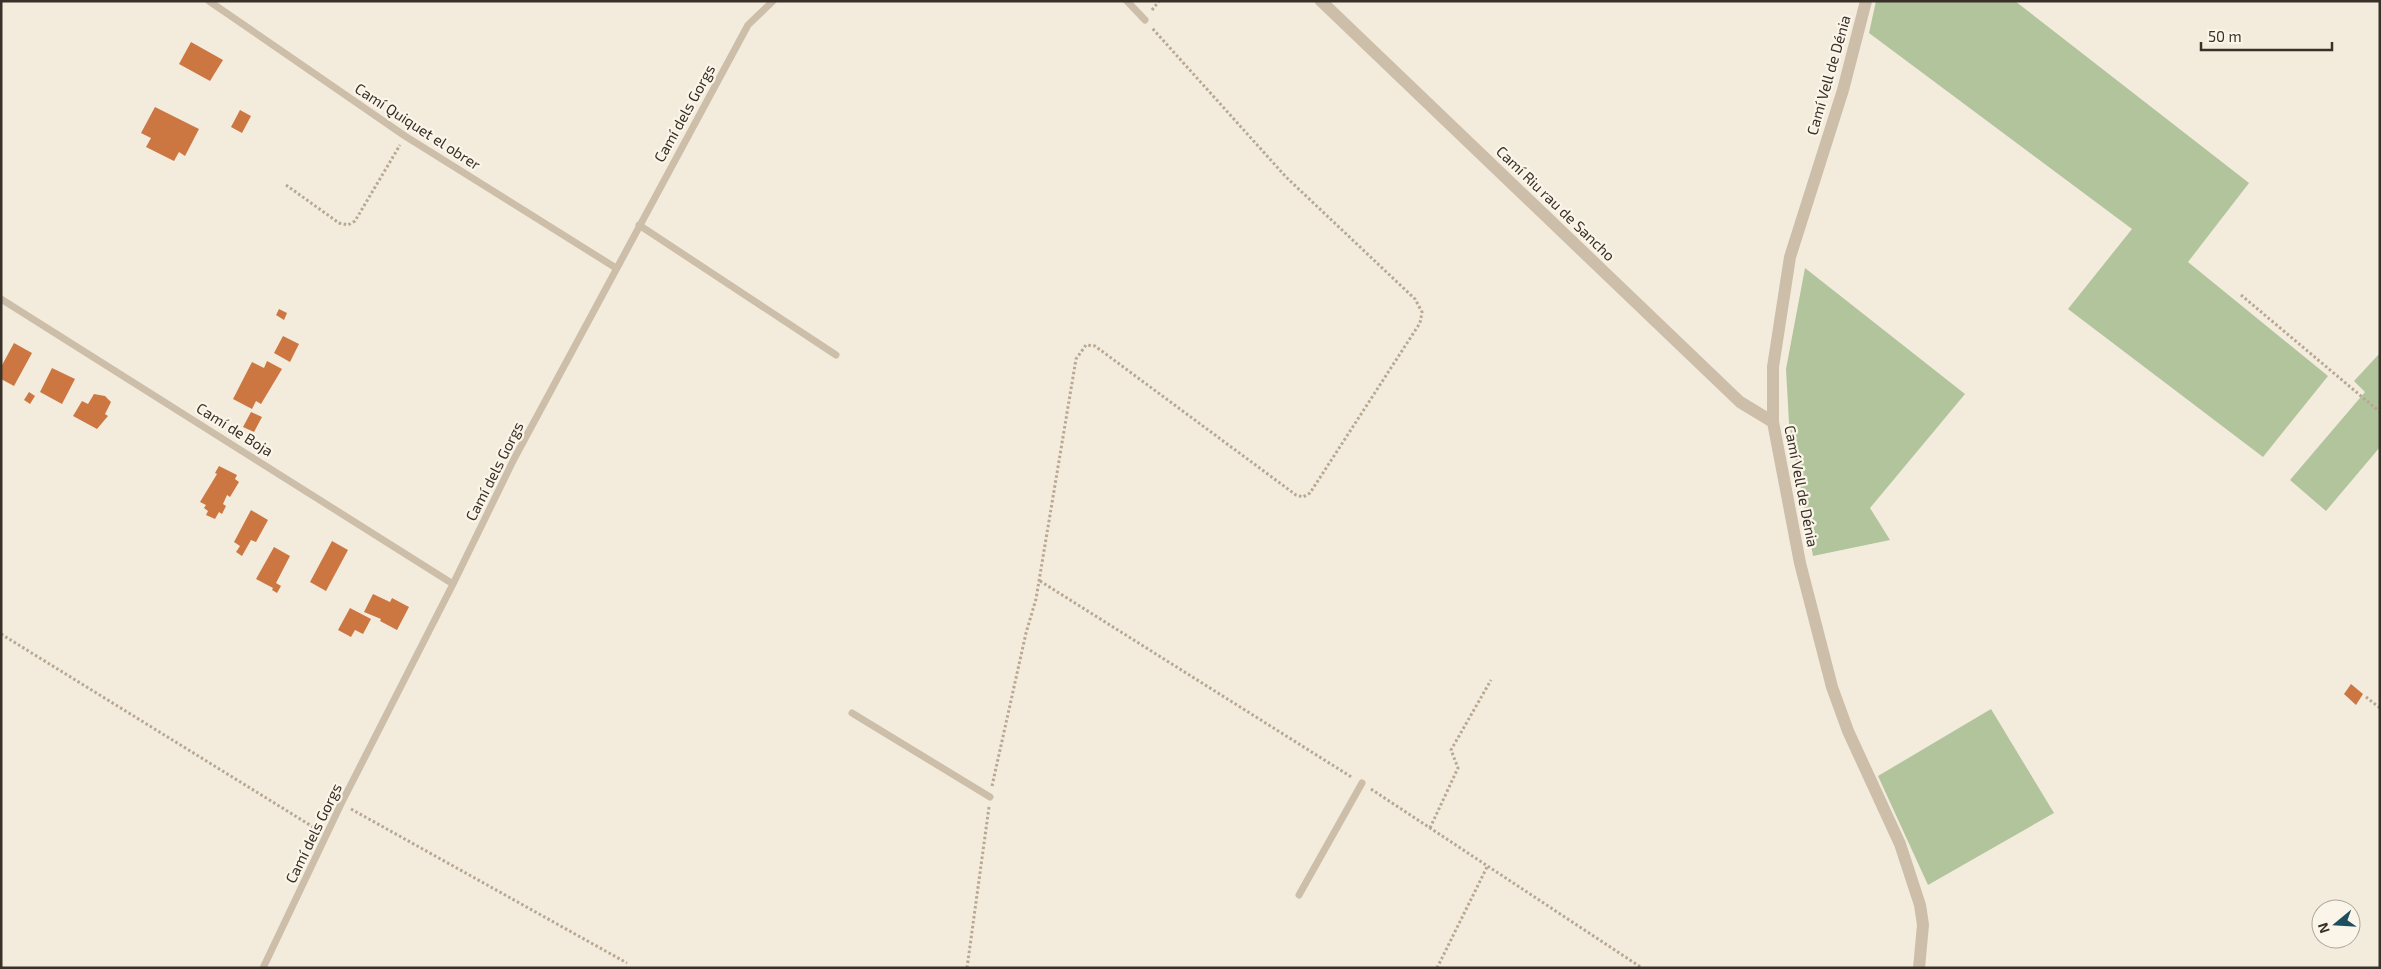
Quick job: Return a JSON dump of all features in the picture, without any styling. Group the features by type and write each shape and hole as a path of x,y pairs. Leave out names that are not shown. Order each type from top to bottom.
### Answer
{"street":[{"name":"Camí Riu rau de Sancho","path":"1321,1 1740,402 1773,422"},
{"name":"Camí Vell de Dénia","path":"1866,1 1843,90 1790,256 1773,368 1773,422 1800,563 1832,687 1848,731 1900,844 1920,905 1923,925 1919,968"}],"lane":[{"name":"Camí Quiquet el obrer","path":"209,1 405,136 616,268"},
{"name":"Camí dels Gorgs","path":"263,968 341,804 453,584 514,459 748,25 773,1"},
{"path":"1126,1 1145,20"},
{"path":"639,225 836,355"},
{"name":"Camí de Boja","path":"1,299 453,584"},
{"path":"852,713 990,797"},
{"path":"1299,894 1362,783"}],"path":[{"path":"967,968 990,797 1040,581 1076,359 1086,345 1095,346 1296,495 1303,497 1310,493 1420,323 1422,312 1415,299 1286,177 1145,20 1159,1"},
{"path":"286,185 339,223 343,225 352,224 405,136"},
{"path":"2241,295 2380,412"},
{"path":"1040,581 1362,783 1642,968"},
{"path":"1,634 327,835"},
{"path":"1430,828 1458,768 1451,750 1491,680"},
{"path":"2366,697 2380,708"},
{"path":"341,804 627,963"},
{"path":"1437,968 1488,865"}],"green space":[{"path":"1876,1 2015,1 2249,183 2188,262 2328,376 2263,457 2068,309 2132,229 1869,33"},
{"path":"1805,268 1965,394 1870,508 1890,540 1813,556 1789,423 1786,369"},
{"path":"2380,353 2380,447 2326,511 2290,480 2365,392 2354,381"},
{"path":"1991,709 2054,813 1928,885 1878,776"}],"building":[{"path":"191,42 223,60 210,81 179,64"},
{"path":"155,107 199,129 185,156 179,152 174,161 146,147 151,138 141,133"},
{"path":"240,110 251,116 242,133 231,127"},
{"path":"279,309 287,313 284,320 276,315"},
{"path":"283,336 299,344 290,362 274,353"},
{"path":"14,343 32,353 14,386 1,379 1,367"},
{"path":"267,361 282,369 261,404 256,401 252,409 233,399 252,362 264,368"},
{"path":"52,368 75,379 62,404 40,392"},
{"path":"29,392 35,396 30,404 24,400"},
{"path":"94,394 105,396 111,402 105,414 108,416 97,429 73,416 82,401 88,404"},
{"path":"251,412 262,417 254,432 243,427"},
{"path":"219,466 237,475 235,479 239,482 230,497 227,495 223,504 226,506 222,514 219,512 215,519 206,515 208,511 204,508 206,505 200,502 217,474 215,473"},
{"path":"251,510 268,520 256,542 251,540 242,556 236,552 240,546 234,542"},
{"path":"332,541 348,550 326,591 310,582"},
{"path":"274,547 290,556 276,583 281,586 277,593 272,590 273,588 256,579"},
{"path":"373,594 390,602 392,598 409,607 397,630 380,621 381,619 364,612"},
{"path":"350,608 371,619 363,634 355,630 351,637 338,630"},
{"path":"2351,684 2363,694 2356,705 2344,694"}]}
